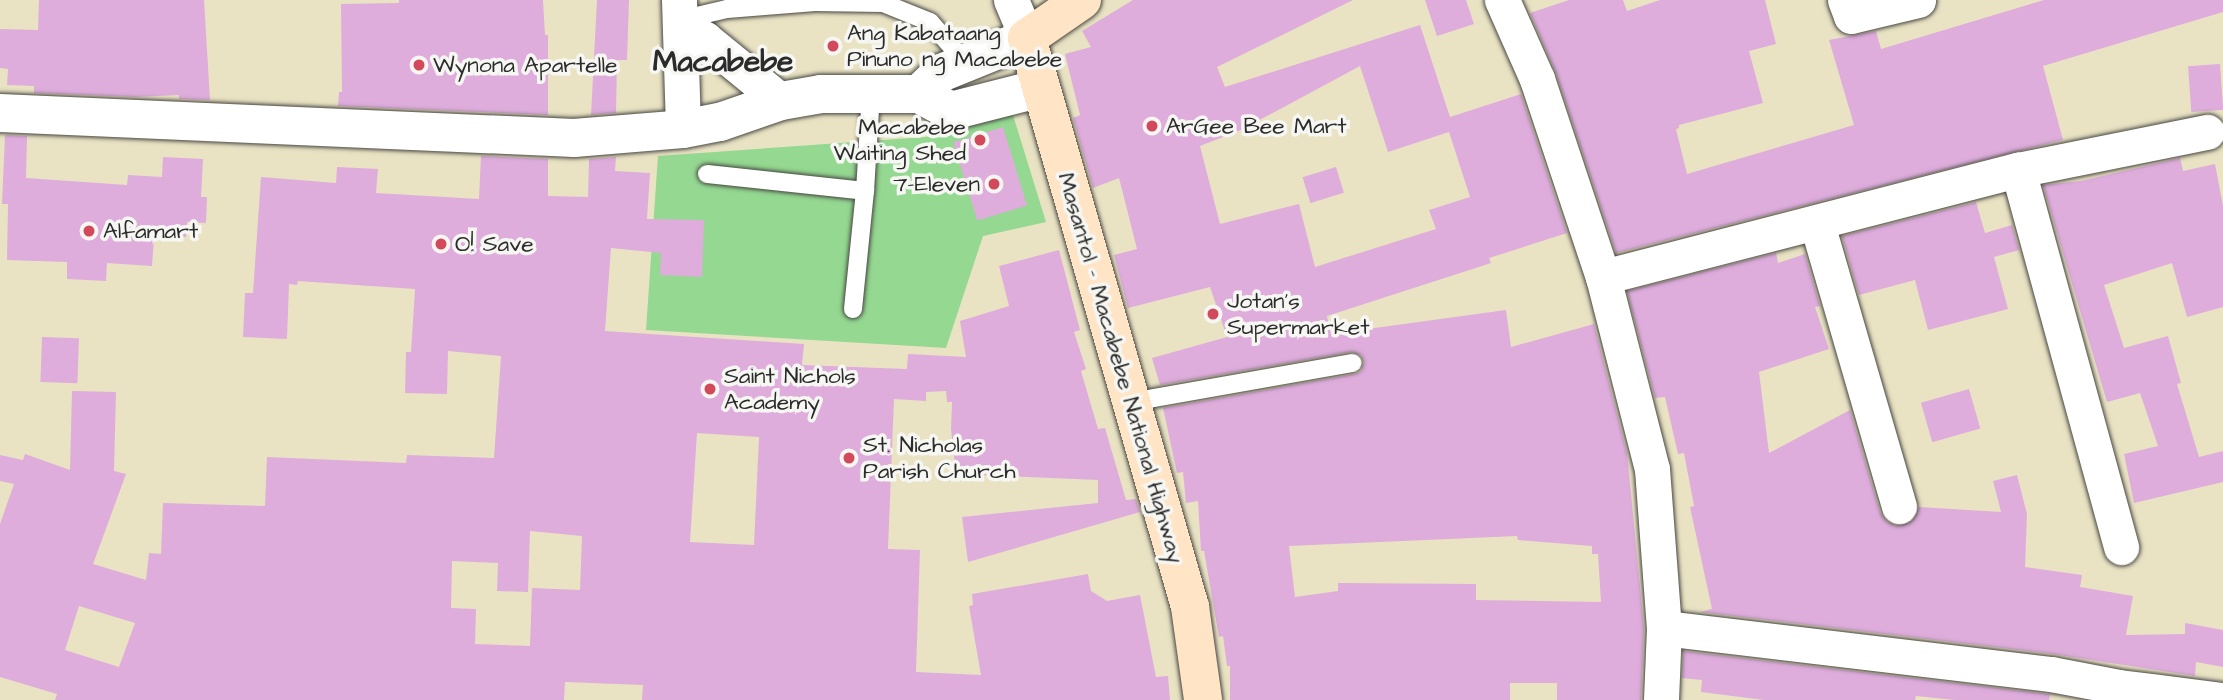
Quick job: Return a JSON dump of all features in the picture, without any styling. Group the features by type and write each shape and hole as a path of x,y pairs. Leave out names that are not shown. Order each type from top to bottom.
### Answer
{"main road":[{"path":"1027,38 1082,0"},
{"name":"Masantol - Macabebe National Highway","path":"1027,38 1190,607 1202,700"}],"street":[{"path":"919,94 940,73 1027,38 1011,0"},
{"path":"1502,0 1537,79 1604,277 1652,469 1664,628 1661,700"},
{"path":"1845,0 1851,16 1918,0"},
{"path":"680,15 781,101"},
{"path":"680,15 683,129"},
{"path":"0,113 574,138 683,129 720,122 781,101 821,94 919,94 951,111 1041,88"},
{"path":"1604,277 2018,170 2207,132"},
{"path":"2018,170 2121,547"},
{"path":"1817,224 1899,506"},
{"path":"1664,628 1726,638 2051,674 2119,687 2222,700"}],"lane":[{"path":"680,15 815,2 883,3 930,22 967,63"},
{"path":"853,309 865,191 870,93"},
{"path":"707,174 865,191"},
{"path":"1131,402 1353,363"}],"green space":[{"path":"1013,115 1046,222 983,236 946,348 646,330 658,156 925,137"}],"building":[{"path":"39,0 204,0 210,100 179,99 179,95 136,97 34,93 34,86 7,85 8,69 0,68 0,29 38,30"},
{"path":"399,0 543,0 545,35 548,35 548,115 338,106 339,92 342,92 341,4 399,3"},
{"path":"597,0 629,0 627,60 617,60 616,113 591,115"},
{"path":"1133,0 1353,0 1217,67 1225,87 1420,25 1450,117 1521,94 1567,233 1489,258 1491,263 1327,316 1331,334 1506,310 1511,347 1594,324 1627,453 1644,628 1641,700 1557,700 1557,683 1510,683 1510,700 1230,700 1230,666 1227,666 1223,636 1219,637 1204,551 1201,551 1198,501 1186,503 1183,472 1177,473 1163,408 1355,374 1361,371 1364,362 1361,355 1351,352 1160,385 1152,358 1227,337 1210,287 1128,308 1114,255 1137,249 1119,178 1093,188 1073,118 1080,115 1065,54 1091,47 1082,31","holes":["1360,66 1388,152 1449,132 1470,197 1429,210 1436,229 1315,267 1299,204 1220,224 1200,146 1241,130","1517,536 1518,540 1592,546 1592,554 1598,554 1601,602 1476,600 1476,584 1338,583 1338,591 1295,597 1289,546"]},
{"path":"1425,0 1466,0 1474,24 1437,36"},
{"path":"1569,0 1623,0 1627,11 1660,0 1765,0 1776,44 1749,51 1763,103 1679,125 1676,129 1687,174 1854,125 1829,40 1876,31 1881,49 2044,0 2223,0 2223,12 2043,66 2063,140 1616,253 1556,73 1530,13"},
{"path":"2220,64 2223,110 2191,112 2188,66"},
{"name":"7-Eleven","path":"1003,127 1027,205 977,221 953,142"},
{"path":"5,135 27,136 26,178 127,185 128,175 162,177 163,157 203,159 201,197 207,197 206,223 187,222 186,237 154,237 152,266 107,263 106,281 67,279 67,262 7,260 8,204 2,204"},
{"path":"481,156 548,159 548,196 588,197 589,159 616,157 615,171 650,173 647,219 704,220 702,277 660,275 661,253 611,248 605,331 804,344 802,365 907,369 908,354 966,357 960,321 1009,306 999,266 1059,250 1080,330 1074,332 1086,369 1081,371 1098,429 1105,428 1126,500 1136,499 1140,512 968,562 962,517 1098,503 1098,480 956,474 951,429 952,402 947,402 946,391 926,392 926,401 894,399 888,549 920,550 916,672 981,675 969,606 973,605 972,594 1088,574 1091,591 1107,601 1140,595 1156,677 1168,676 1170,700 642,700 643,685 565,682 564,700 55,700 57,694 0,677 0,524 14,484 0,481 0,455 23,460 25,454 70,470 72,391 116,392 114,471 126,474 93,564 146,580 149,553 161,554 163,503 265,506 267,457 406,463 407,455 494,458 501,356 448,351 447,394 405,393 406,352 411,352 415,289 298,281 297,285 289,284 287,339 243,337 245,293 253,293 261,177 336,183 337,167 378,169 376,193 479,199","holes":["697,433 759,437 754,545 690,542","530,531 582,536 580,590 532,588 530,646 475,644 476,609 451,608 452,561 498,563 497,591 528,592","79,606 135,623 119,667 65,650"]},
{"path":"2180,158 2183,171 2215,164 2223,206 2223,307 2187,317 2172,263 2104,285 2124,348 2168,336 2181,383 2177,384 2199,457 2223,451 2223,482 2134,503 2124,454 2158,446 2140,393 2107,402 2043,185 2081,181"},
{"path":"1336,167 1344,193 1310,203 1303,177"},
{"path":"1976,202 1985,233 2012,225 2019,250 1994,257 2008,309 1928,330 1915,280 1859,295 1842,236"},
{"path":"1776,253 1778,263 1805,254 1820,306 1815,307 1829,349 1759,372 1769,453 1850,410 1880,512 1886,521 1895,526 1913,520 1919,507 2001,512 1993,481 2017,475 2027,514 2025,567 2082,575 2080,587 2133,596 2126,635 2185,634 2185,623 2223,630 2223,667 2196,662 2195,676 2053,654 1700,612 1712,609 1690,507 1694,506 1684,453 1678,454 1665,397 1655,398 1627,291"},
{"path":"42,337 79,338 77,383 40,382"},
{"path":"1969,389 1980,428 1932,442 1921,403"},
{"path":"1683,651 2061,696 2050,695 2049,700 1955,700 1916,696 1915,700 1764,700 1701,692 1702,680 1682,678"}],"place":[{"name":"Ang Kabataang Pinuno ng Macabebe","path":"833,46"},
{"name":"Wynona Apartelle","path":"419,65"},
{"name":"ArGee Bee Mart","path":"1152,126"},
{"name":"Macabebe Waiting Shed","path":"980,140"},
{"name":"7-Eleven","path":"994,184"},
{"name":"Alfamart","path":"89,231"},
{"name":"O! Save","path":"441,244"},
{"name":"Jotan's Supermarket","path":"1213,314"},
{"name":"Saint Nichols Academy","path":"710,389"},
{"name":"St. Nicholas Parish Church","path":"849,458"}],"district":[{"name":"Macabebe","path":"723,62"}]}
